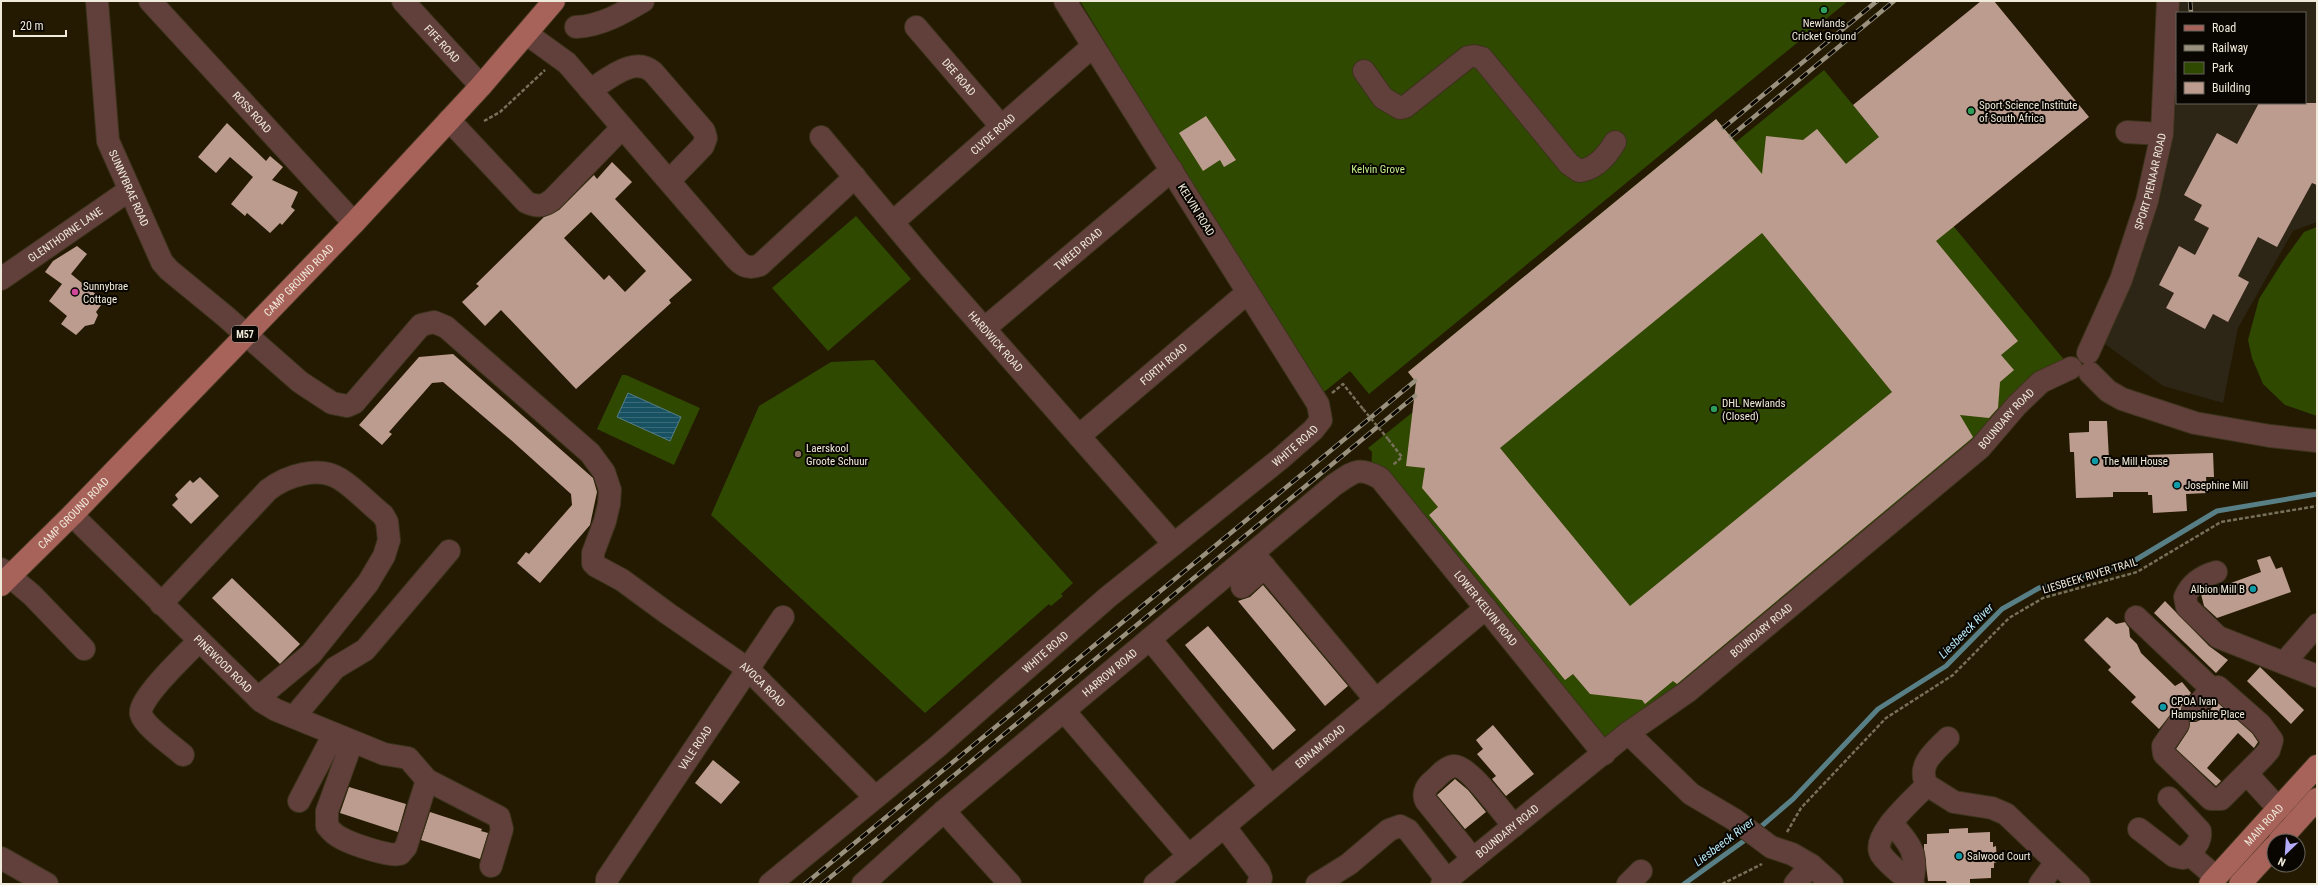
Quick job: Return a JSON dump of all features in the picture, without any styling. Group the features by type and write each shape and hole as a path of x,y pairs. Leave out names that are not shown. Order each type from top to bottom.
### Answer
{"main road":[{"name":"CAMP GROUND ROAD","path":"4,577 72,515 245,334 354,223 481,86 554,1"},
{"name":"MAIN ROAD","path":"2213,881 2317,766"},
{"name":"MAIN ROAD","path":"2286,833 2317,799"},
{"name":"MAIN ROAD","path":"2240,884 2266,856"}],"street":[{"name":"SUNNYBRAE ROAD","path":"97,1 108,141 128,191 155,249 169,270 304,386 332,403 347,406 352,405 421,325 434,322 446,328 594,458 608,482 610,497 605,521 593,553 593,563 622,580 635,590"},
{"name":"ROSS ROAD","path":"150,1 354,223"},
{"name":"FIFE ROAD","path":"403,1 481,86"},
{"path":"576,27 594,24 613,18 643,1"},
{"name":"KELVIN ROAD","path":"1065,1 1318,404 1321,420"},
{"name":"SPORT PIENAAR ROAD","path":"2083,365 2121,280 2147,201 2162,134 2168,1"},
{"name":"DEE ROAD","path":"916,27 1001,126"},
{"path":"527,34 559,58 590,90 622,128 670,180 736,259 749,267 760,264 855,177"},
{"name":"CLYDE ROAD","path":"893,222 1093,46"},
{"path":"1364,71 1383,98 1400,108 1406,108 1468,57 1474,56 1482,58 1569,164 1579,171 1589,170 1609,152 1616,142"},
{"path":"590,90 632,66 644,67 653,72 704,132 706,138 703,146 670,180"},
{"path":"449,120 526,202 534,206 545,205 552,200 622,128"},
{"path":"2127,132 2162,134"},
{"name":"HARDWICK ROAD","path":"821,137 930,267 1174,544"},
{"name":"TWEED ROAD","path":"985,328 1172,170"},
{"name":"GLENTHORNE LANE","path":"1,278 128,191"},
{"name":"FORTH ROAD","path":"1079,436 1247,293"},
{"path":"2083,365 2108,391 2122,399 2196,423 2270,436 2317,441"},
{"name":"BOUNDARY ROAD","path":"1445,882 1628,734 1687,692 1980,448 2017,406 2041,382 2083,365"},
{"name":"WHITE ROAD","path":"770,884 938,747 1108,597 1280,458 1313,430 1321,420"},
{"name":"HARROW ROAD","path":"863,884 944,811 1150,639 1259,560 1334,485 1351,473 1363,470"},
{"name":"LOWER KELVIN ROAD","path":"1363,470 1380,478 1604,754"},
{"path":"161,604 268,490 290,477 308,474 332,475 341,479 383,515 388,526 389,540 384,556 368,583 312,654 258,698"},
{"name":"PINEWOOD ROAD","path":"72,515 161,604 268,706 390,756 408,758 427,780"},
{"path":"294,717 335,668 359,655 369,645 449,551"},
{"path":"1242,587 1259,560 1376,700"},
{"path":"2216,572 2203,576 2194,583 2185,597 2187,607 2218,637 2317,676"},
{"path":"4,577 32,595 84,649"},
{"name":"AVOCA ROAD","path":"635,590 748,669 875,797"},
{"name":"EDNAM ROAD","path":"1160,882 1224,826 1486,608"},
{"name":"VALE ROAD","path":"607,881 784,617"},
{"path":"2136,617 2212,689"},
{"path":"2284,663 2317,625"},
{"path":"1150,639 1271,787"},
{"path":"183,755 146,722 141,714 142,708 148,696 199,640"},
{"path":"2218,687 2262,725 2272,740 2269,750 2221,800 2211,799 2162,752 2163,746 2185,717 2212,689 2218,687"},
{"path":"1064,711 1189,856"},
{"path":"1628,734 1691,794 1735,820 1767,855 1792,854 1811,865 1832,884"},
{"path":"343,738 326,819 327,826 341,838 390,855 400,854 406,847 427,780 499,817 502,830 491,866"},
{"path":"299,801 343,738"},
{"path":"1948,738 1929,758 1925,765 1923,773 1927,785 1954,802 1992,808 2006,814 2079,884"},
{"path":"1473,859 1426,801 1424,793 1430,783 1449,768 1462,768 1471,775 1514,826"},
{"path":"2247,774 2279,809"},
{"path":"1912,883 1881,855 1879,850 1881,837 1891,823 1927,785"},
{"path":"2139,829 2174,856 2183,858 2190,854 2200,839 2199,828 2169,798"},
{"path":"944,811 1010,884"},
{"path":"1891,823 1912,846 1912,883"},
{"path":"1224,826 1259,872 1261,878 1258,884"},
{"path":"1317,884 1349,864 1389,830 1400,826 1408,830 1445,882"},
{"path":"2190,854 2213,881"},
{"path":"1,858 47,884"},
{"path":"2040,884 2056,862"},
{"path":"1795,884 1811,865"}],"path":[{"path":"484,121 500,112 559,58"},
{"path":"1343,384 1402,457"},
{"name":"LIESBEEK RIVER TRAIL","path":"1792,854 1782,840 1801,808 1886,718 1953,675 2009,618 2043,598 2137,572 2221,522 2317,506"},
{"path":"1722,884 1767,855"}],"shaded area":[{"path":"2168,1 2317,1 2317,222 2293,231 2238,328 2223,403 2163,386 2095,337 2147,201"}],"green space":[{"name":"Kelvin Grove","path":"1080,1 1848,1 1369,394 1350,371 1319,396"},
{"name":"DHL Newlands (Closed)","path":"1824,70 2071,368 1604,754 1371,473 1372,452 1368,448 1413,412 1416,382 1408,372 1716,119 1736,142"},
{"path":"856,216 911,279 828,351 772,288"},
{"path":"2317,227 2317,416 2285,405 2263,384 2252,358 2248,340 2259,299 2283,261 2304,232"},
{"path":"874,360 1073,583 1061,594 1063,596 1051,606 1049,604 925,713 711,515 759,406 831,362"},
{"path":"622,375 626,375 700,408 674,465 597,429"}],"water":[{"path":"628,393 681,417 670,441 617,417"}],"building":[{"name":"DHL Newlands (Closed)","path":"1981,1 1994,1 2089,117 1936,241 2018,341 2001,355 2014,370 2000,382 1998,408 1989,418 1960,415 1973,437 1971,439 1677,684 1673,681 1645,704 1642,700 1590,694 1573,674 1565,680 1429,515 1438,507 1422,488 1425,468 1406,466 1416,382 1408,372 1716,119 1762,174 1766,136 1803,140 1817,129 1846,164 1879,137 1853,105","holes":["1762,233 1892,392 1630,606 1500,448"]},
{"path":"2317,103 2317,185 2312,183 2277,247 2258,237 2238,276 2249,282 2228,322 2213,314 2205,329 2166,308 2174,293 2159,285 2179,246 2195,255 2209,228 2194,220 2202,205 2184,195 2217,133 2237,144 2258,104"},
{"path":"1206,116 1236,160 1224,167 1220,160 1203,171 1179,133"},
{"path":"227,123 266,161 270,156 283,167 272,180 298,192 291,207 295,210 282,225 280,223 270,233 247,213 245,216 231,204 253,177 230,157 216,173 198,157"},
{"path":"612,162 632,182 615,199 692,280 669,300 671,303 576,389 501,310 485,326 462,302 479,286 476,284 544,217 559,210 594,175 597,179","holes":["591,212 646,271 625,292 609,275 604,280 564,238"]},
{"name":"Sunnybrae Cottage","path":"77,246 87,254 71,274 104,301 96,312 98,315 94,324 85,326 76,335 61,324 67,316 49,301 62,284 45,272 53,261"},
{"path":"453,354 593,478 597,492 590,525 540,583 517,563 526,552 529,554 572,505 571,494 511,440 443,382 432,383 389,432 392,434 382,445 359,425 419,357"},
{"path":"2089,421 2107,421 2109,459 2115,458 2115,465 2146,464 2146,455 2213,453 2214,477 2206,477 2207,493 2186,494 2187,511 2153,513 2152,495 2148,495 2148,492 2113,492 2113,497 2076,498 2074,452 2070,452 2069,433 2089,432"},
{"path":"200,477 219,496 191,524 172,505 178,499 175,495 190,480 193,483"},
{"name":"Albion Mill B","path":"2270,556 2276,569 2282,567 2291,592 2217,618 2204,606 2201,594 2261,572 2257,560"},
{"path":"232,578 300,644 280,664 212,598"},
{"path":"1263,585 1348,686 1325,706 1238,601 1250,597"},
{"path":"2165,601 2209,646 2228,660 2216,673 2154,613"},
{"path":"2107,617 2116,624 2125,622 2129,628 2130,637 2137,644 2141,653 2175,686 2182,682 2191,693 2184,702 2181,712 2172,713 2159,729 2131,702 2136,697 2108,670 2111,667 2084,640"},
{"path":"1208,626 1296,730 1273,750 1185,645"},
{"path":"2260,667 2304,710 2291,724 2247,681"},
{"path":"2217,702 2252,733 2258,742 2254,748 2238,733 2207,768 2221,781 2216,786 2176,749 2188,731 2190,722 2196,722 2202,719"},
{"path":"1493,725 1534,774 1506,796 1492,779 1496,776 1477,754 1483,749 1476,740"},
{"path":"713,760 740,782 721,804 695,783"},
{"path":"1455,779 1468,790 1486,812 1465,829 1437,795"},
{"path":"349,787 406,804 398,832 340,813"},
{"path":"430,812 482,829 481,831 488,833 480,859 421,840"},
{"name":"Salwood Court","path":"1968,828 1968,833 1990,832 1990,842 1993,842 1993,847 1996,846 1997,862 1994,863 1994,868 1991,868 1991,878 1970,879 1970,884 1947,884 1946,881 1928,881 1924,849 1924,844 1927,844 1927,834 1949,833 1949,829"}],"waterway":[{"name":"Liesbeeck River","path":"1757,830 1793,799 1878,709 1946,666 2002,609 2039,588 2132,562 2217,511 2317,494"},
{"name":"Liesbeeck River","path":"1684,884 1748,838"}],"railway":[{"path":"1723,128 1877,1"},
{"path":"1731,136 1894,1"},
{"path":"2190,1 2191,12"},
{"path":"805,884 1415,381"},
{"path":"822,884 1415,396"}],"place":[{"name":"Newlands Cricket Ground","path":"1824,10"},
{"name":"Sport Science Institute of South Africa","path":"1971,111"},
{"name":"Sunnybrae Cottage","path":"75,292"},
{"name":"DHL Newlands (Closed)","path":"1714,409"},
{"name":"Laerskool Groote Schuur","path":"798,454"},
{"name":"The Mill House","path":"2095,461"},
{"name":"Josephine Mill","path":"2177,485"},
{"name":"Albion Mill B","path":"2253,589"},
{"name":"CPOA Ivan Hampshire Place","path":"2163,707"},
{"name":"Salwood Court","path":"1959,856"}]}
